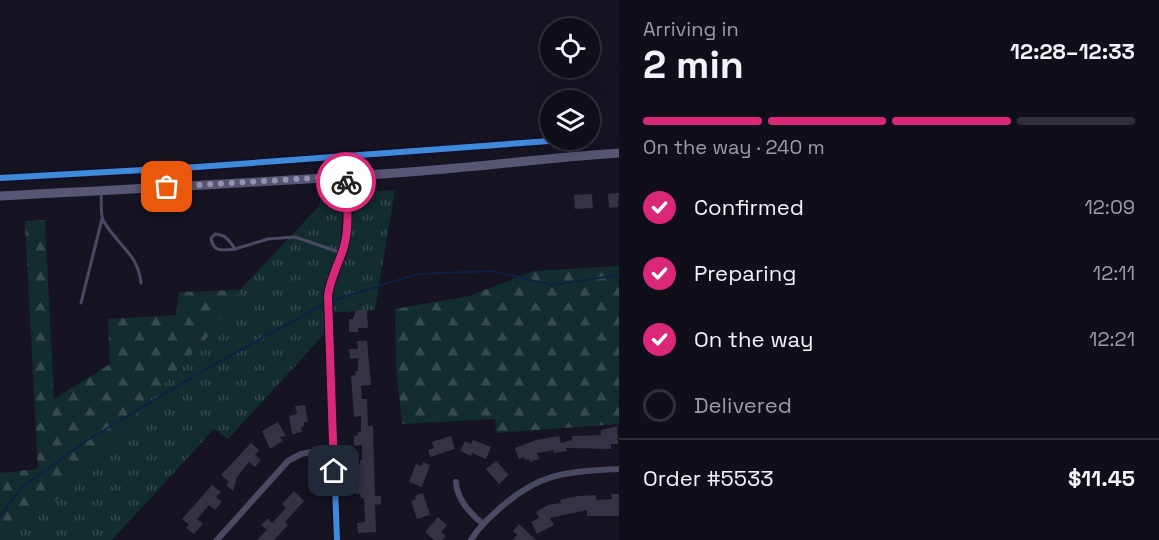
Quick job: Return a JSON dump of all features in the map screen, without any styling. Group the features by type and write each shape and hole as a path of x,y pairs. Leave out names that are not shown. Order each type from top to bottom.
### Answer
{"main road":[{"path":"0,196 434,170 619,153"}],"street":[{"path":"337,540 328,296 342,253 348,215 346,176"},
{"path":"217,540 288,461 301,454 333,448"},
{"path":"471,540 483,524 523,489 544,478 578,471 619,469"},
{"path":"456,482 456,488 465,507 483,524"}],"lane":[{"path":"81,303 102,219 101,190"},
{"path":"102,219 132,255 140,274 141,283"},
{"path":"235,249 222,235 213,235 212,245 220,251 235,249 268,239 295,237 342,253"}],"green space":[{"path":"395,190 375,310 328,313 328,330 228,439 214,429 112,540 5,540 45,494 46,510 206,339 240,290 318,207 322,195"},
{"path":"45,220 54,399 110,364 108,319 176,315 179,292 240,290 206,339 46,511 44,495 5,540 0,540 0,473 38,469 25,221"},
{"path":"619,266 619,424 496,433 495,419 402,424 396,365 395,309 469,296 534,271"}],"building":[{"path":"619,193 618,207 609,208 608,194"},
{"path":"592,194 593,208 575,209 574,195"},
{"path":"356,310 367,310 368,328 358,328 358,332 349,332 349,319 353,319"},
{"path":"357,341 367,341 371,385 361,386 362,399 367,399 368,426 373,426 375,496 381,496 381,504 375,505 376,532 358,533 357,523 365,522 364,498 356,494 355,485 355,464 360,464 362,460 362,445 354,446 354,436 361,432 361,416 354,417 351,376 356,375 355,371 358,371 358,358 350,359 349,349 358,349"},
{"path":"305,405 308,422 301,427 302,432 292,434 289,416 297,414 295,406"},
{"path":"278,422 286,436 280,437 283,441 270,449 262,431"},
{"path":"617,426 618,444 611,444 611,449 566,448 567,451 554,453 554,450 537,453 539,459 530,462 524,457 519,459 515,448 536,440 559,436 561,443 572,440 572,436 601,435 601,430"},
{"path":"451,436 455,449 430,457 428,450 434,448 432,442"},
{"path":"473,440 491,447 486,459 460,451 465,441 471,444"},
{"path":"251,443 259,450 255,455 261,460 255,467 249,462 237,477 233,491 226,485 229,482 221,475"},
{"path":"496,461 509,475 499,484 486,469"},
{"path":"423,462 430,465 422,487 409,482 416,464 421,466"},
{"path":"212,485 221,492 216,497 222,502 215,510 209,505 197,519 203,524 194,534 186,528 189,524 182,519"},
{"path":"294,491 304,501 285,522 288,525 274,540 257,540 267,530 261,525 268,518 272,523 286,508 282,504"},
{"path":"423,493 430,515 417,519 411,501 416,499 415,496"},
{"path":"611,494 619,494 619,516 587,516 587,510 550,518 554,525 537,534 531,522 539,518 536,512 548,505 561,503 560,500 596,495 596,500 612,499"},
{"path":"438,517 447,525 441,532 446,536 442,540 434,540 425,532"},
{"path":"519,524 536,540 513,540 517,535 513,531"}],"waterway":[{"path":"0,517 22,487 86,441 208,368 328,302 417,274 493,271 551,285 619,275"}],"cycle path":[{"path":"0,178 197,167 540,142"},
{"path":"337,540 328,295 346,238 346,176"}],"way so far":[{"path":"167,187 346,176 346,182"}],"route":[{"path":"334,471 328,296 344,248 348,215 346,182"}]}
